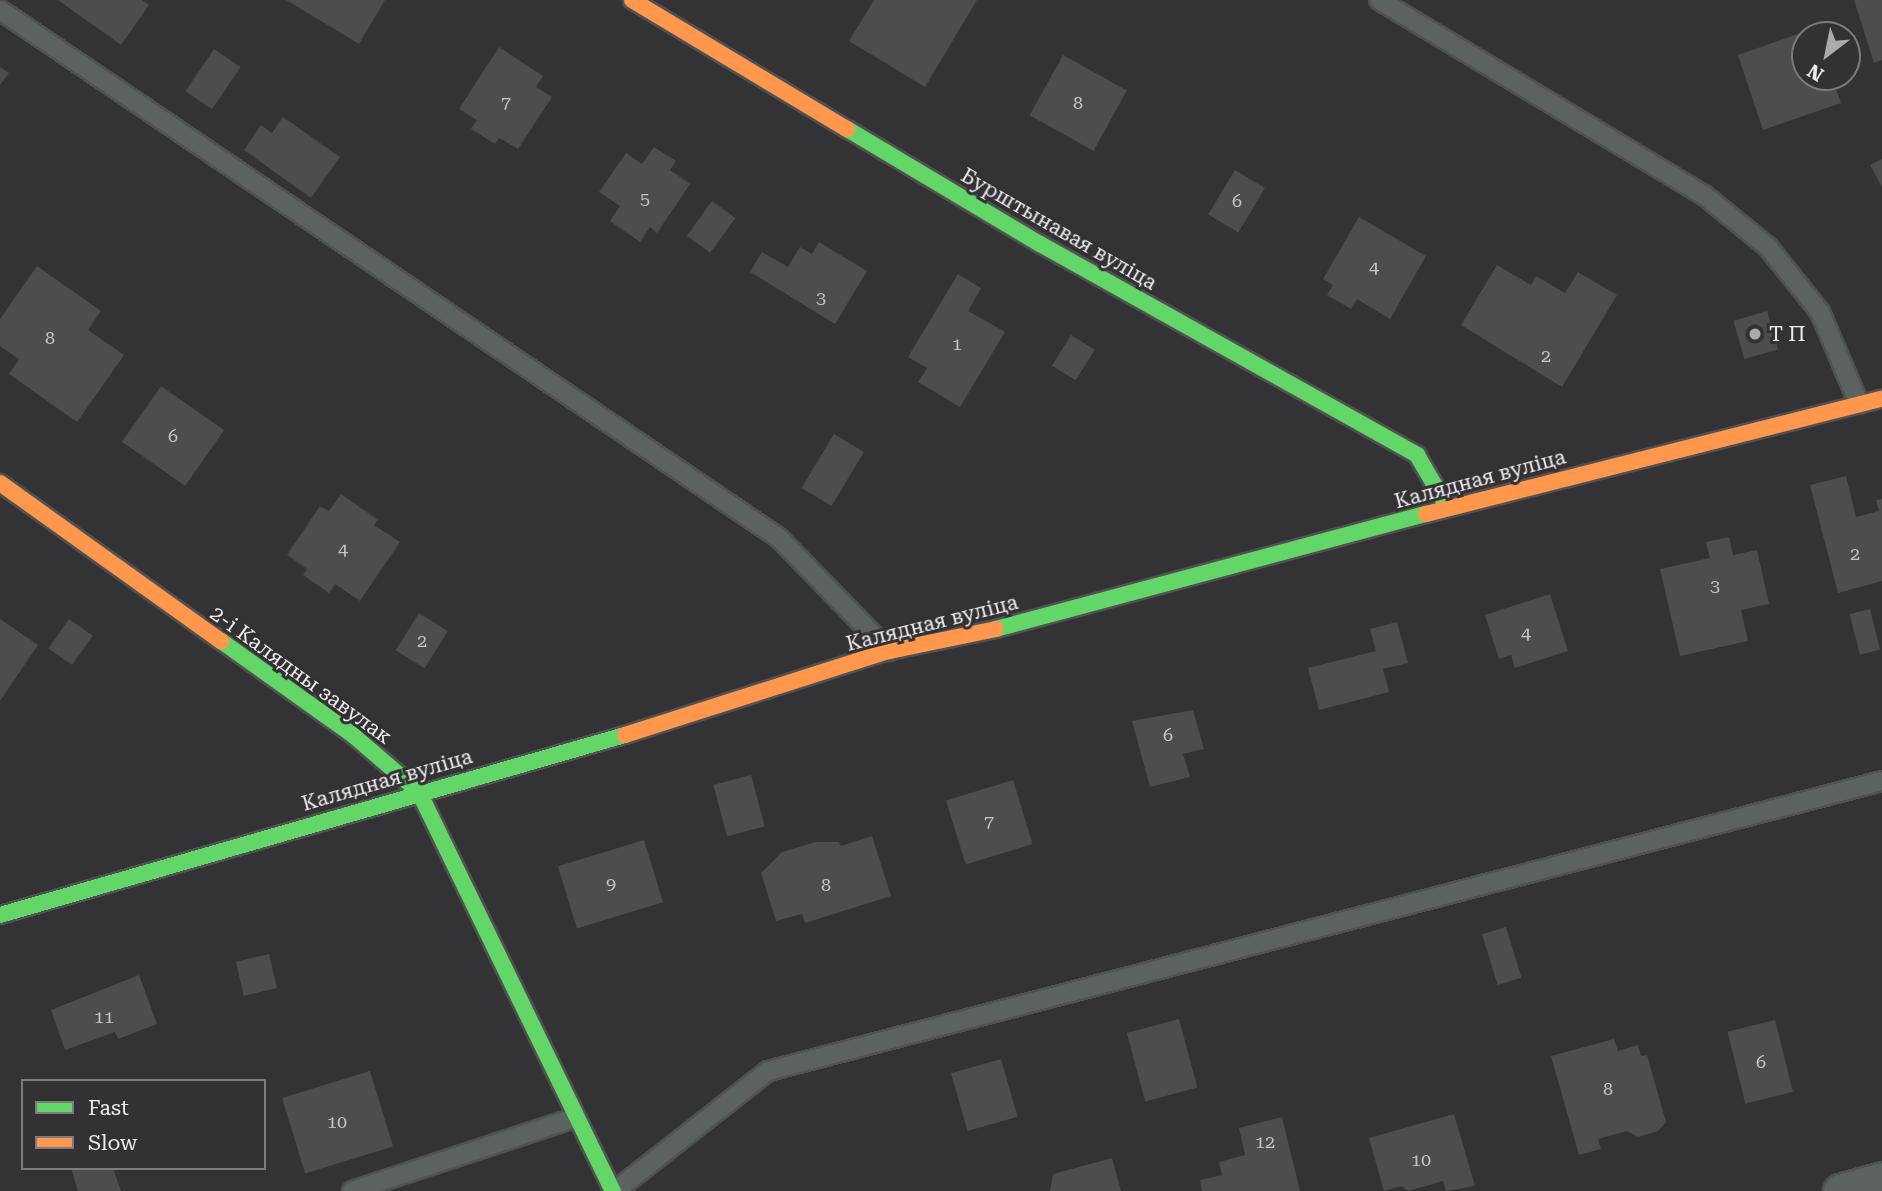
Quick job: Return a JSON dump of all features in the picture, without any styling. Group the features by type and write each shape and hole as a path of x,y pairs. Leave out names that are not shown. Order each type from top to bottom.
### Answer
{"street":[{"name":"Бурштынавая вуліца","path":"632,0 1040,244 1417,455 1448,509"},
{"name":"Калядная вуліца","path":"0,915 742,701 889,651 1028,621 1448,509 1882,399"},
{"name":"2-і Калядны завулак","path":"0,483 354,736 419,792 574,1118 614,1191"},
{"path":"1840,1191 1882,1179"}],"lane":[{"path":"1379,0 1704,195 1768,247 1820,312 1859,404"},
{"path":"0,10 779,538 889,651"},
{"path":"614,1191 768,1071 1882,781"},
{"path":"352,1191 574,1118"}],"building":[{"path":"58,0 142,0 149,5 121,45"},
{"path":"286,0 385,0 359,44"},
{"path":"874,0 977,0 925,87 849,41"},
{"path":"1854,0 1882,0 1882,60 1874,63"},
{"path":"1791,36 1791,91 1837,91 1841,103 1763,130 1738,55"},
{"path":"499,47 543,76 536,87 552,97 518,149 499,138 495,144 471,129 477,120 459,109"},
{"path":"214,49 241,67 212,109 185,91"},
{"path":"1063,55 1127,90 1093,151 1030,115"},
{"path":"0,67 9,73 0,85"},
{"path":"283,117 340,157 311,198 244,150 261,125 272,133"},
{"path":"654,147 676,161 670,170 690,184 657,233 650,227 640,242 610,221 620,206 599,192 626,153 642,164"},
{"path":"1882,159 1882,187 1870,165"},
{"path":"1235,170 1265,188 1238,233 1208,215"},
{"path":"712,201 735,218 710,253 687,236"},
{"path":"1359,217 1426,256 1390,319 1357,299 1351,309 1327,295 1333,285 1323,279"},
{"path":"819,242 867,271 835,324 750,272 762,252 788,267 800,247 812,254"},
{"path":"1497,265 1531,285 1536,276 1565,293 1578,272 1617,295 1562,387 1461,325"},
{"path":"37,266 101,311 88,330 124,355 77,422 9,374 19,359 0,346 0,319"},
{"path":"958,274 981,288 968,311 1005,332 960,407 918,382 927,368 908,357"},
{"name":"Т П","path":"1767,311 1778,349 1744,359 1733,321"},
{"path":"1071,335 1095,350 1076,380 1052,366"},
{"path":"161,386 224,430 185,486 122,442"},
{"path":"834,434 864,452 832,506 802,488"},
{"path":"1846,476 1856,517 1879,511 1876,500 1882,499 1882,581 1838,593 1810,485"},
{"path":"341,494 378,520 374,525 400,542 360,601 335,584 329,593 303,575 307,569 287,555 320,506 329,511"},
{"path":"1729,537 1733,555 1757,550 1769,604 1741,610 1748,641 1680,656 1660,569 1710,558 1706,542"},
{"path":"1550,594 1568,651 1515,668 1511,655 1499,659 1485,615"},
{"path":"1870,609 1880,650 1860,655 1850,614"},
{"path":"419,613 448,631 425,668 396,650"},
{"path":"0,619 38,645 0,701"},
{"path":"69,619 93,636 72,665 48,648"},
{"path":"1397,622 1408,663 1383,669 1389,692 1319,710 1308,668 1376,651 1370,629"},
{"path":"1193,710 1204,749 1183,754 1190,777 1150,787 1132,721"},
{"path":"751,775 765,826 727,836 713,785"},
{"path":"1013,780 1033,844 966,865 946,800"},
{"path":"872,836 891,896 805,923 802,914 776,921 761,873 782,852 816,842 839,842 841,846"},
{"path":"644,840 663,902 577,928 558,866"},
{"path":"1506,927 1521,978 1498,985 1482,934"},
{"path":"269,954 277,988 244,996 236,962"},
{"path":"139,975 157,1024 118,1039 115,1032 65,1050 51,1010"},
{"path":"1179,1019 1197,1088 1145,1102 1127,1033"},
{"path":"1775,1020 1793,1092 1745,1104 1727,1032"},
{"path":"1614,1039 1618,1051 1638,1045 1641,1056 1647,1055 1666,1122 1658,1131 1638,1137 1627,1131 1598,1139 1601,1149 1579,1155 1551,1056"},
{"path":"1001,1059 1018,1117 968,1131 951,1073"},
{"path":"370,1071 393,1147 305,1173 282,1098"},
{"path":"1454,1114 1475,1186 1446,1191 1443,1181 1408,1191 1402,1186 1384,1191 1369,1138"},
{"path":"1282,1117 1300,1191 1202,1191 1200,1180 1222,1175 1219,1162 1245,1155 1239,1128"},
{"path":"1112,1158 1121,1191 1050,1191 1053,1174"},
{"path":"72,1170 114,1170 121,1191 78,1191"}],"traffic: fast":[{"path":"847,129 1040,244 1417,455 1448,508"},
{"path":"996,629 1426,514"},
{"path":"221,641 354,736 419,792 613,1191"},
{"path":"0,915 625,735"}],"traffic: slow":[{"path":"632,0 847,129"},
{"path":"1426,514 1882,399"},
{"path":"0,483 221,641"},
{"path":"625,735 889,651 996,629"}],"place":[{"name":"Т П","path":"1755,334"}]}
